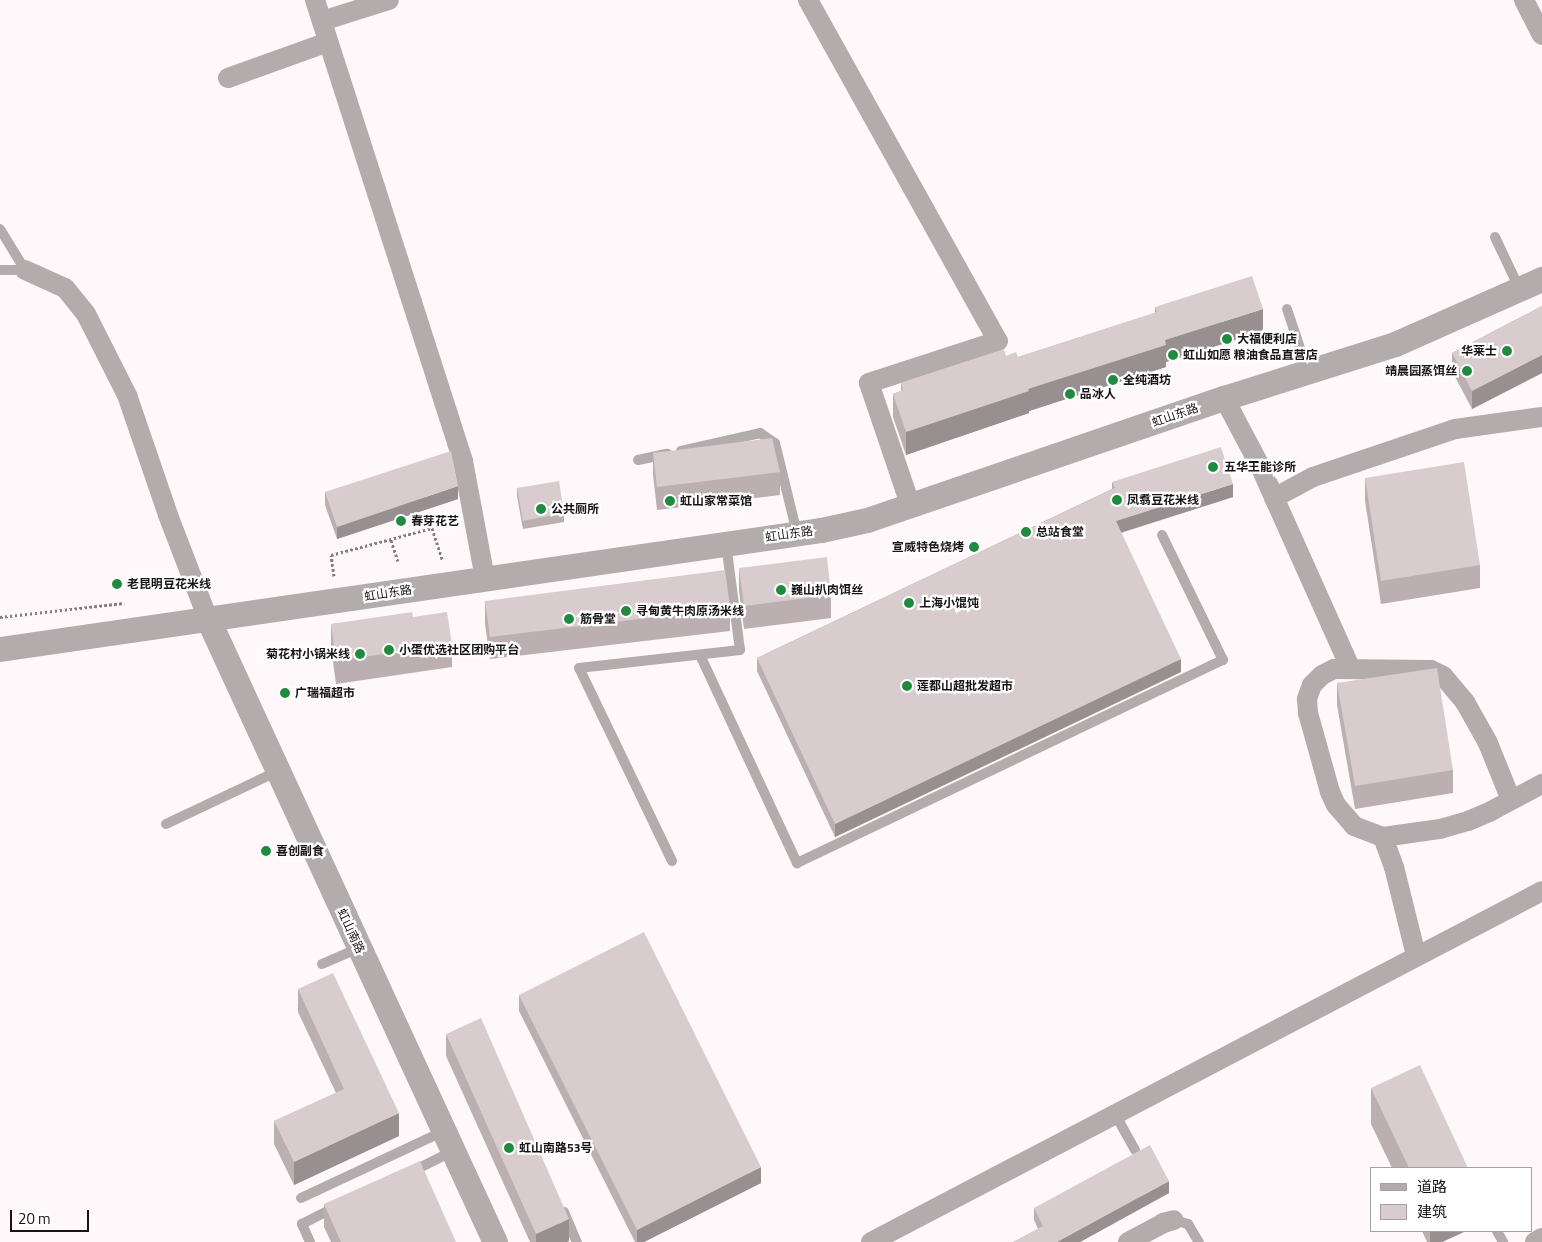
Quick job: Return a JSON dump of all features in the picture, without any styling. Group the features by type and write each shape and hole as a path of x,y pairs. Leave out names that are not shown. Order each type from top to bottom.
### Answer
{"street":[{"path":"315,0 463,461 485,578"},
{"path":"322,21 389,0"},
{"path":"808,0 998,340 869,383 911,507"},
{"path":"1524,0 1542,35"},
{"path":"228,78 328,42"},
{"path":"26,270 65,288 86,314 127,395 168,515 208,619"},
{"name":"虹山东路","path":"0,649 797,533 867,520 911,507 1224,398 1395,344 1542,279"},
{"path":"1224,398 1274,498 1351,669"},
{"path":"1274,498 1312,477 1455,429 1542,417"},
{"name":"虹山南路","path":"208,619 495,1242"},
{"path":"1511,800 1488,743 1465,702 1444,676 1431,670 1334,669 1322,675 1312,685 1307,699 1308,713 1330,792 1336,805 1354,826 1383,837 1440,829 1468,821 1511,800 1542,784"},
{"path":"1383,837 1394,867 1416,955"},
{"path":"870,1242 1416,955 1542,891"},
{"path":"1128,1242 1163,1222 1174,1220"},
{"path":"1535,1242 1542,1238"}],"lane":[{"path":"0,230 26,270"},
{"path":"1495,237 1519,289"},
{"path":"0,270 26,270"},
{"path":"1287,309 1308,372"},
{"path":"638,460 760,433 775,443 797,533"},
{"path":"700,655 797,863 1223,660 1162,535"},
{"path":"672,861 579,668 740,650 726,543"},
{"path":"166,824 278,771"},
{"path":"322,964 359,948"},
{"path":"1115,1114 1135,1150"},
{"path":"399,1178 448,1141"},
{"path":"301,1198 448,1141"},
{"path":"558,1198 577,1242"},
{"path":"310,1242 302,1224 346,1203"},
{"path":"1174,1220 1188,1224 1199,1242"}],"path":[{"path":"333,573 331,555 432,528 440,553"},
{"path":"391,540 398,561"}],"building":[{"path":"1252,276 1263,309 1165,340 1166,345 1028,389 1029,391 906,432 893,394 903,390 901,383 1004,349 1006,356 1016,352 1018,357 1157,312 1155,307"},
{"path":"1542,306 1542,355 1472,391 1452,353"},
{"path":"772,438 780,472 657,487 653,453"},
{"path":"1221,447 1233,484 1116,521 1181,659 835,824 757,658 1115,488 1112,482"},
{"path":"451,451 458,486 337,527 325,492"},
{"path":"1464,462 1480,565 1381,581 1365,478"},
{"name":"公共厕所","path":"559,481 564,513 523,521 517,488"},
{"path":"827,557 831,595 744,606 739,568"},
{"path":"725,570 730,608 490,637 485,601"},
{"path":"412,612 413,617 447,612 452,644 336,661 331,624"},
{"path":"1437,668 1453,770 1355,786 1337,683"},
{"path":"644,932 761,1167 637,1230 519,995"},
{"path":"333,973 399,1113 294,1162 274,1121 344,1089 298,989"},
{"name":"虹山南路53号","path":"481,1018 569,1219 536,1234 446,1034"},
{"path":"1420,1065 1468,1167 1409,1167 1371,1088"},
{"path":"1150,1145 1169,1181 1057,1242 1013,1242 1043,1226 1034,1208"},
{"path":"420,1161 456,1242 341,1242 324,1204"}],"place":[{"name":"大福便利店","path":"1227,339"},
{"name":"华莱士","path":"1507,351"},
{"name":"虹山如愿 粮油食品直营店","path":"1173,355"},
{"name":"靖晨园蒸饵丝","path":"1467,371"},
{"name":"全纯酒坊","path":"1113,380"},
{"name":"品冰人","path":"1070,394"},
{"name":"五华王能诊所","path":"1213,467"},
{"name":"凤翥豆花米线","path":"1117,500"},
{"name":"虹山家常菜馆","path":"670,501"},
{"name":"公共厕所","path":"541,509"},
{"name":"春芽花艺","path":"401,521"},
{"name":"总站食堂","path":"1026,532"},
{"name":"宣威特色烧烤","path":"974,547"},
{"name":"老昆明豆花米线","path":"117,584"},
{"name":"巍山扒肉饵丝","path":"781,590"},
{"name":"上海小馄饨","path":"909,603"},
{"name":"寻甸黄牛肉原汤米线","path":"626,611"},
{"name":"筋骨堂","path":"569,619"},
{"name":"小蛋优选社区团购平台","path":"389,650"},
{"name":"菊花村小锅米线","path":"360,654"},
{"name":"莲都山超批发超市","path":"907,686"},
{"name":"广瑞福超市","path":"285,693"},
{"name":"喜创副食","path":"266,851"},
{"name":"虹山南路53号","path":"509,1148"}]}
